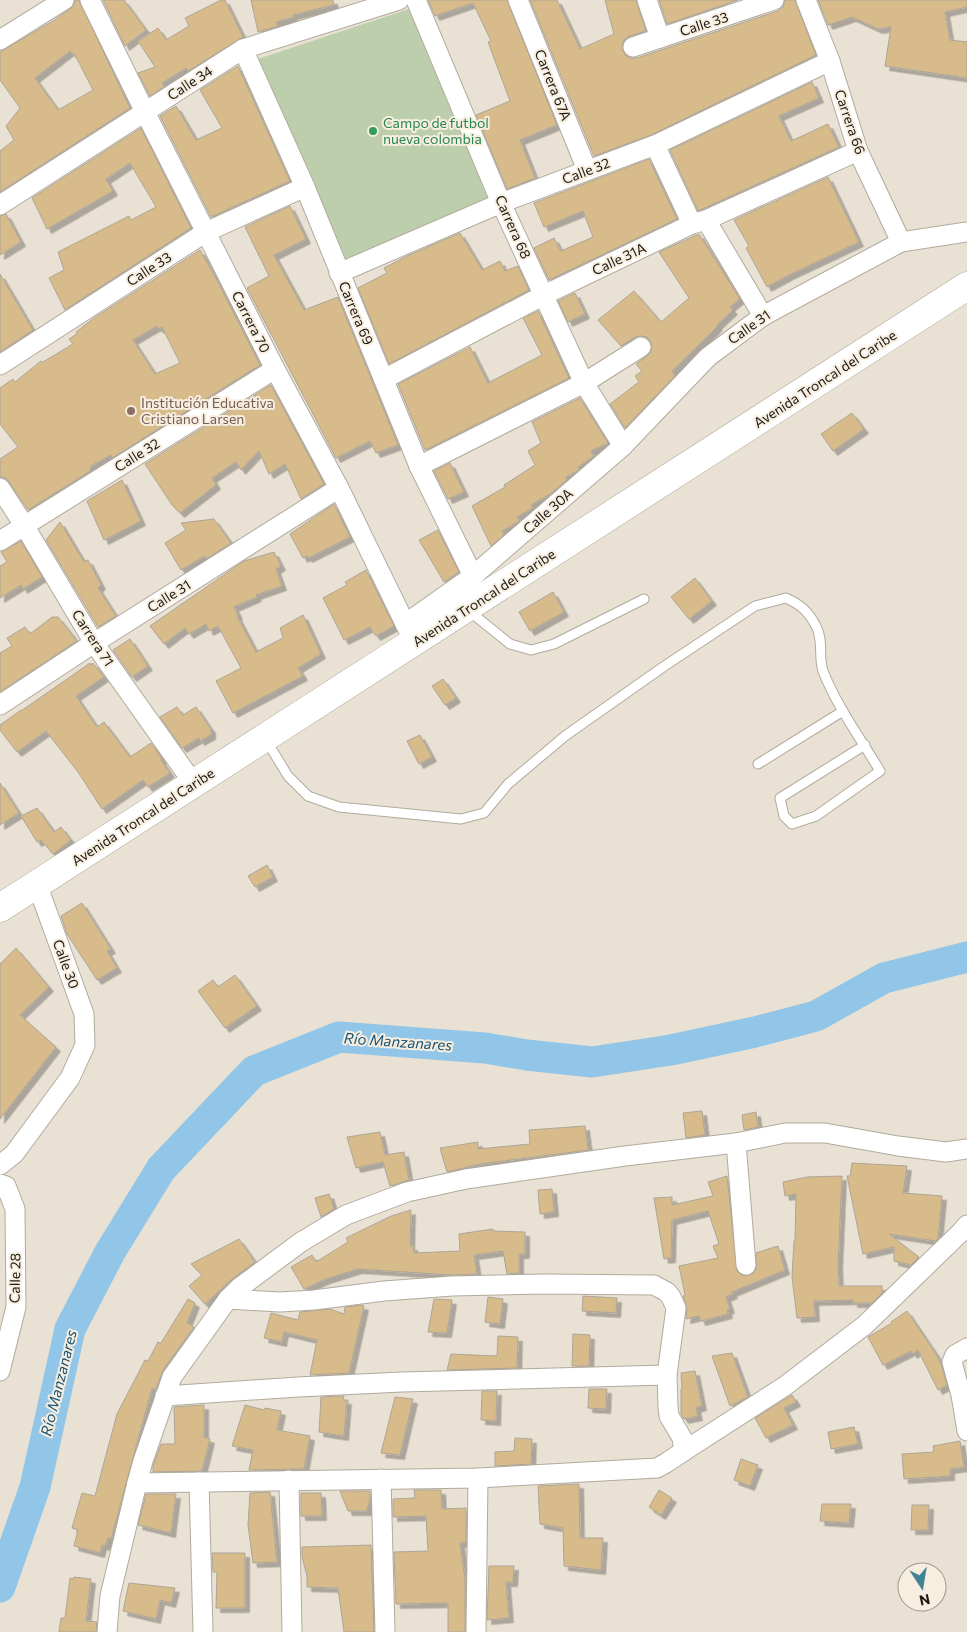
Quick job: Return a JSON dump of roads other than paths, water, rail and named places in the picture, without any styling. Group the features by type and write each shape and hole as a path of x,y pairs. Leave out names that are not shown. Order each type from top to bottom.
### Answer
{"highway":[{"name":"Avenida Troncal del Caribe","path":"0,908 265,738 410,634 467,609 911,324 967,286"}],"street":[{"path":"0,40 64,0"},
{"name":"Carrera 70","path":"90,0 144,112 275,369 339,488 410,634"},
{"name":"Calle 34","path":"0,205 243,49 399,0"},
{"name":"Carrera 68","path":"416,0 502,203 584,383 623,446"},
{"name":"Carrera 67A","path":"518,0 587,170"},
{"path":"647,0 660,38"},
{"name":"Calle 33","path":"633,47 774,0"},
{"name":"Carrera 66","path":"806,0 830,61 858,151 901,242"},
{"name":"Carrera 69","path":"243,49 305,187 419,466 473,576"},
{"name":"Calle 32","path":"339,273 502,203 655,145 830,61"},
{"path":"655,145 699,222 763,316"},
{"name":"Calle 31A","path":"384,379 544,295 699,222 858,151"},
{"name":"Calle 33","path":"0,365 206,232 305,187"},
{"name":"Calle 31","path":"623,446 708,356 763,316 901,242 967,232"},
{"path":"419,466 584,383 641,347"},
{"name":"Calle 32","path":"0,541 275,369"},
{"name":"Calle 30A","path":"410,634 473,576 623,446"},
{"name":"Carrera 71","path":"0,488 94,642 194,784"},
{"name":"Calle 31","path":"0,705 94,642 339,488"},
{"name":"Calle 30","path":"37,884 84,1014 85,1045"},
{"name":"Calle 28","path":"0,1371 16,1307 15,1209 2,1189 7,1160 70,1078 85,1045"},
{"path":"107,1632 110,1596 137,1483 172,1377 228,1299 239,1288 308,1238 346,1215 407,1192 466,1179 625,1156 736,1143 785,1133 825,1133 946,1152 967,1149"},
{"path":"736,1143 746,1265"},
{"path":"137,1483 478,1478 657,1468 785,1386 865,1324 962,1232 967,1225"},
{"path":"228,1299 280,1302 452,1286 546,1284 654,1285 667,1292 676,1308 667,1376 669,1416 680,1432 684,1452"},
{"path":"967,1348 955,1355 952,1362 964,1394 967,1431"},
{"path":"165,1396 402,1382 667,1376"},
{"path":"476,1632 478,1478"},
{"path":"381,1479 385,1632"},
{"path":"289,1480 292,1632"},
{"path":"199,1482 203,1632"}],"lane":[{"path":"265,738 288,776 308,796 339,807 461,819 484,813 508,784 565,736 755,606 786,598 802,605 816,625 821,637 822,669 844,711 865,745 880,771 816,816 792,824 784,816 780,798 865,745"},
{"path":"467,609 510,644 531,650 554,644 644,599"},
{"path":"758,764 844,711"}],"waterway":[{"name":"Río Manzanares","path":"0,1587 35,1487 70,1329 110,1252 161,1169 254,1071 339,1037 485,1048 592,1062 671,1050 755,1032 816,1016 884,978 967,957"}],"place":[{"name":"Campo de futbol nueva colombia","path":"373,131"},
{"name":"Institución Educativa Cristiano Larsen","path":"131,411"}]}
